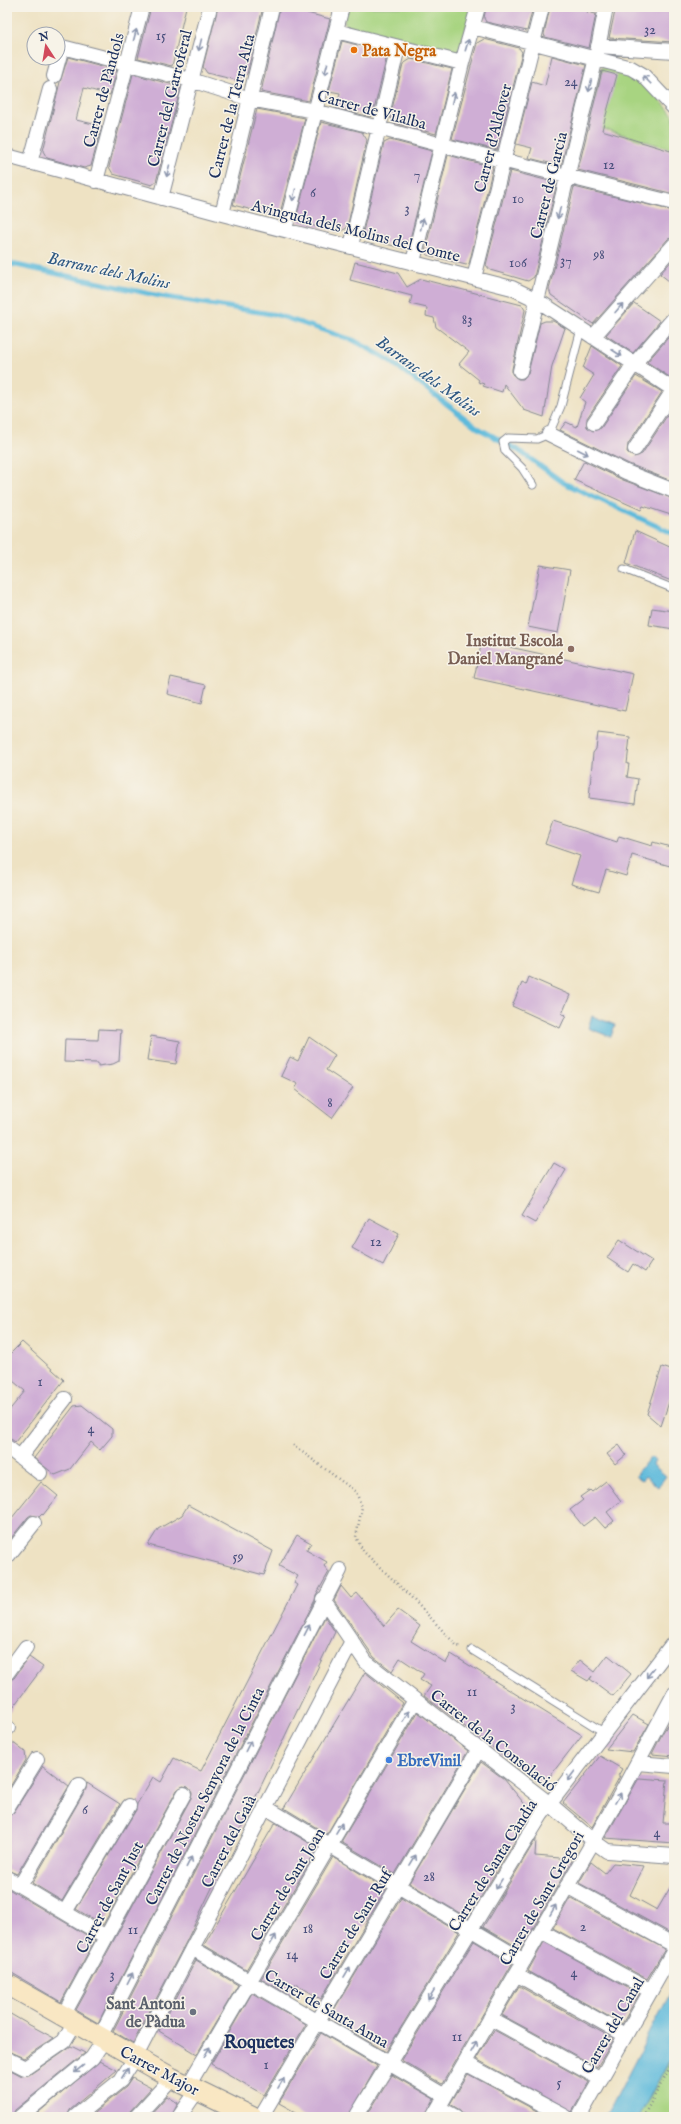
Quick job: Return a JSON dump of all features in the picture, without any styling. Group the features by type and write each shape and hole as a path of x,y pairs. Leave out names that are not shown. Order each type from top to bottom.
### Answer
{"street":[{"name":"Carrer de Pàndols","path":"96,181 142,7"},
{"name":"Carrer del Garroferal","path":"161,198 210,7"},
{"name":"Carrer de la Terra Alta","path":"222,214 272,7"},
{"path":"285,230 342,7"},
{"path":"413,262 462,63 478,7"},
{"name":"Carrer d'Aldover","path":"474,278 542,7"},
{"name":"Carrer de Garcia","path":"520,371 568,177 606,7"},
{"path":"473,28 534,42 597,52 674,51"},
{"path":"336,31 462,63"},
{"path":"351,246 398,47"},
{"name":"Carrer de Vilalba","path":"54,76 62,48 191,80 250,99 315,111 674,204"},
{"path":"597,52 643,75 674,108"},
{"path":"30,163 50,90"},
{"name":"Avinguda dels Molins del Comte","path":"7,156 222,214 512,288 537,300 674,390"},
{"path":"593,337 674,245"},
{"path":"594,423 634,364 674,318"},
{"path":"635,449 674,390"},
{"path":"549,434 620,469 674,491"},
{"path":"20,1457 65,1399"},
{"path":"7,1447 40,1473"},
{"path":"7,1557 34,1523"},
{"name":"Carrer de Nostra Senyora de la Cinta","path":"20,2117 92,2058 323,1599 340,1570"},
{"name":"Carrer de la Consolació","path":"323,1599 366,1662 550,1804 593,1841 608,1851 674,1856"},
{"name":"Carrer del Gaià","path":"75,2117 121,2080 135,2058 352,1641"},
{"name":"Carrer de Santa Càndia","path":"356,2117 550,1804 674,1642"},
{"path":"7,1673 26,1647"},
{"name":"Carrer de Sant Gregori","path":"439,2107 638,1763 673,1698"},
{"name":"Carrer de Sant Joan","path":"186,2085 249,1982 415,1700"},
{"name":"Carrer de Sant Ruf","path":"261,2117 479,1749"},
{"path":"7,1808 37,1759"},
{"path":"638,1763 674,1766"},
{"path":"20,1886 78,1785"},
{"name":"Carrer de Sant Just","path":"7,2059 25,2068 64,2041 69,2019 106,1937 184,1794"},
{"path":"65,1912 130,1806"},
{"path":"265,1808 330,1845 470,1931 524,1961"},
{"path":"7,1878 106,1937"},
{"path":"567,1886 674,1945"},
{"path":"541,1931 651,1991"},
{"name":"Carrer de Santa Anna","path":"192,1948 389,2063 439,2107 456,2117"},
{"name":"Carrer del Canal","path":"579,2117 674,1950"},
{"path":"516,1974 626,2035"},
{"name":"Carrer Major","path":"7,1984 135,2058 252,2117"},
{"path":"490,2018 601,2079"},
{"path":"465,2063 566,2117"},
{"path":"136,2117 186,2085"},
{"path":"179,2117 186,2085"}],"lane":[{"path":"533,485 522,468 505,451 503,442 508,438 537,439 549,434 561,406 581,329"},
{"path":"624,569 674,589"},
{"path":"472,1650 605,1732"}],"path":[{"path":"292,1445 356,1492 362,1507 356,1537 363,1551 411,1597 457,1646 472,1650"},
{"path":"643,2117 674,2060"}],"green space":[{"path":"347,7 472,7 459,53 457,53 347,26 344,22"},
{"path":"602,67 627,72 645,83 674,116 674,150 588,124"},
{"path":"671,2058 674,2058 674,2117 639,2117"}],"water":[{"path":"592,1016 615,1025 611,1037 588,1028"},
{"path":"651,1457 655,1461 653,1465 666,1476 658,1487 645,1476 642,1480 636,1476 639,1472 638,1471"},
{"path":"674,1986 674,2051 639,2117 606,2117"}],"building":[{"path":"151,7 186,7 172,66 138,58"},
{"path":"218,7 263,7 247,74 236,80 207,73 203,67"},
{"path":"280,7 308,7 307,13 330,19 309,101 261,92"},
{"path":"486,7 533,7 527,31 486,22 484,18"},
{"path":"550,7 588,7 587,12 596,14 589,48 545,37 544,34"},
{"path":"616,7 674,7 674,42 609,38"},
{"path":"484,39 519,48 522,52 497,150 452,139 477,43"},
{"path":"342,41 385,52 387,56 373,114 370,117 336,108 340,93 329,91"},
{"path":"552,56 586,65 561,166 529,158 532,148 516,144 532,82 545,86"},
{"path":"68,57 117,70 110,95 84,88 76,120 102,126 91,166 84,168 47,158 43,151"},
{"path":"411,59 452,69 436,134 394,123 390,117 403,64"},
{"path":"602,71 617,75 602,130 674,152 674,194 578,170"},
{"path":"133,74 181,87 156,182 152,185 113,174 109,167"},
{"path":"257,109 305,118 280,213 276,216 233,205"},
{"path":"321,122 362,132 367,140 347,228 339,232 298,222 296,219"},
{"path":"390,140 432,151 408,247 405,249 364,238 362,236 384,143"},
{"path":"448,155 493,167 469,264 466,265 427,255 425,251"},
{"path":"510,171 557,183 534,277 528,281 490,270 486,265"},
{"path":"574,187 674,211 674,237 668,239 593,324 551,295 549,289"},
{"path":"674,258 674,285 660,274"},
{"path":"355,262 398,273 407,287 421,279 522,305 525,310 512,369 512,374 518,379 523,379 528,373 540,323 545,321 553,321 565,328 552,366 544,417 524,410 504,384 502,392 483,386 484,384 478,382 479,380 459,364 469,352 436,327 434,318 426,316 427,308 410,304 412,296 350,280"},
{"path":"634,303 660,321 633,353 606,335"},
{"path":"674,331 674,380 647,362"},
{"path":"592,346 622,366 587,418 587,427 593,431 601,428 636,376 662,392 628,444 627,452 634,457 642,454 674,405 674,482 629,464 560,430 566,422 577,427 585,402 580,398 594,375 583,368"},
{"path":"584,461 623,480 674,499 674,516 643,506 641,510 574,480"},
{"path":"635,531 674,549 674,582 626,563"},
{"path":"540,565 570,570 558,633 528,627"},
{"path":"652,608 674,611 674,629 649,625"},
{"path":"482,641 633,674 625,711 474,678"},
{"path":"171,677 206,685 202,703 167,694"},
{"path":"598,733 630,737 627,777 638,779 635,804 589,798 593,753 596,749"},
{"path":"553,821 617,842 619,836 652,846 653,842 674,848 670,866 632,855 626,876 606,870 599,892 571,884 580,856 545,844"},
{"path":"529,977 570,995 562,1014 566,1015 560,1028 512,1006 522,983 526,985"},
{"path":"99,1029 121,1030 119,1061 113,1064 98,1066 98,1063 64,1062 65,1039 98,1040"},
{"path":"151,1036 180,1041 176,1064 147,1060"},
{"path":"309,1037 335,1055 326,1070 353,1088 332,1118 295,1089 298,1084 281,1076 290,1057 298,1061"},
{"path":"554,1163 566,1170 535,1223 522,1216"},
{"path":"369,1218 399,1234 383,1265 352,1248"},
{"path":"619,1240 652,1261 645,1272 633,1264 628,1272 607,1258"},
{"path":"22,1342 64,1380 15,1442 7,1436 7,1413 25,1391 7,1376 7,1357"},
{"path":"662,1367 674,1371 674,1387 661,1426 647,1414"},
{"path":"82,1405 112,1429 112,1436 100,1450 91,1442 70,1469 55,1475 34,1458 74,1406"},
{"path":"619,1445 626,1455 615,1464 607,1454"},
{"path":"606,1481 621,1501 607,1512 614,1521 605,1528 595,1517 583,1526 570,1510 583,1500 580,1497 590,1490 592,1492"},
{"path":"41,1482 58,1496 43,1515 42,1514 39,1517 31,1515 28,1517 7,1543 7,1524"},
{"path":"188,1505 273,1551 264,1575 148,1545 158,1529 182,1515"},
{"path":"297,1535 311,1543 306,1550 327,1562 324,1566 329,1572 98,2023 76,2010 191,1798 192,1793 188,1787 183,1786 177,1790 103,1925 76,1909 136,1810 137,1804 153,1777 161,1782 174,1758 201,1771 297,1585 294,1583 298,1576 279,1566"},
{"path":"341,1586 351,1598 357,1593 384,1626 398,1610 420,1626 411,1641 446,1663 451,1654 582,1735 543,1785 424,1696 431,1686 420,1680 424,1674 400,1658 392,1671 374,1657 334,1600"},
{"path":"325,1617 335,1632 186,1942 133,2043 113,2031"},
{"path":"608,1655 631,1674 613,1696 590,1679 592,1676 588,1681 571,1671 580,1660 595,1672"},
{"path":"29,1657 43,1667 7,1715 7,1691 12,1685 7,1681 14,1678"},
{"path":"365,1672 403,1703 327,1834 284,1808"},
{"path":"418,1712 468,1751 395,1874 341,1842"},
{"path":"633,1715 649,1724 633,1752 606,1749"},
{"path":"674,1716 674,1756 652,1754 663,1732"},
{"path":"7,1738 25,1752 26,1760 7,1792"},
{"path":"600,1756 622,1769 618,1776 620,1776 592,1827 563,1803"},
{"path":"481,1762 504,1779 532,1813 468,1918 409,1883"},
{"path":"43,1766 69,1786 17,1874 7,1870 7,1816 14,1812"},
{"path":"639,1778 667,1780 663,1823 674,1823 674,1843 605,1838"},
{"path":"87,1783 120,1804 62,1901 32,1883 86,1789"},
{"path":"275,1823 318,1848 246,1970 204,1945"},
{"path":"536,1839 535,1856 573,1859 521,1949 483,1927"},
{"path":"333,1857 386,1889 321,1999 296,1984 290,1995 261,1979"},
{"path":"591,1862 605,1873 613,1863 644,1866 630,1895 657,1910 674,1881 674,1935 579,1883"},
{"path":"7,1888 95,1940 61,2002 7,1970"},
{"path":"401,1898 459,1932 386,2052 329,2018"},
{"path":"570,1898 665,1949 647,1979 553,1928"},
{"path":"474,1941 512,1964 442,2084 401,2060"},
{"path":"544,1942 639,1994 622,2024 528,1971"},
{"name":"Sant Antoni de Pàdua","path":"196,1960 238,1985 197,2054 159,2031"},
{"path":"519,1986 614,2039 597,2067 502,2015"},
{"path":"252,1993 306,2024 264,2095 211,2064"},
{"path":"7,2012 54,2038 24,2058 7,2051"},
{"path":"494,2030 589,2082 572,2112 476,2059"},
{"path":"321,2033 377,2066 348,2117 304,2117 279,2103"},
{"path":"71,2046 85,2053 15,2110 12,2117 7,2117 7,2068 22,2076 29,2075"},
{"path":"100,2061 117,2070 70,2110 67,2117 33,2117"},
{"path":"468,2074 548,2117 464,2117 460,2110 450,2104"},
{"path":"392,2075 434,2099 425,2117 366,2117"},
{"path":"132,2078 151,2088 130,2111 128,2117 89,2117 126,2087"},
{"path":"167,2096 178,2103 171,2117 148,2117"}],"waterway":[{"name":"Barranc dels Molins","path":"7,263 160,296 277,315 353,340 389,360 478,428 518,450 564,483 674,534"}],"place":[{"name":"Pata Negra","path":"354,50"},
{"name":"Institut Escola Daniel Mangrané","path":"571,649"},
{"name":"EbreVinil","path":"389,1760"},
{"name":"Sant Antoni de Pàdua","path":"193,2012"}],"district":[{"name":"Roquetes","path":"259,2042"}]}
